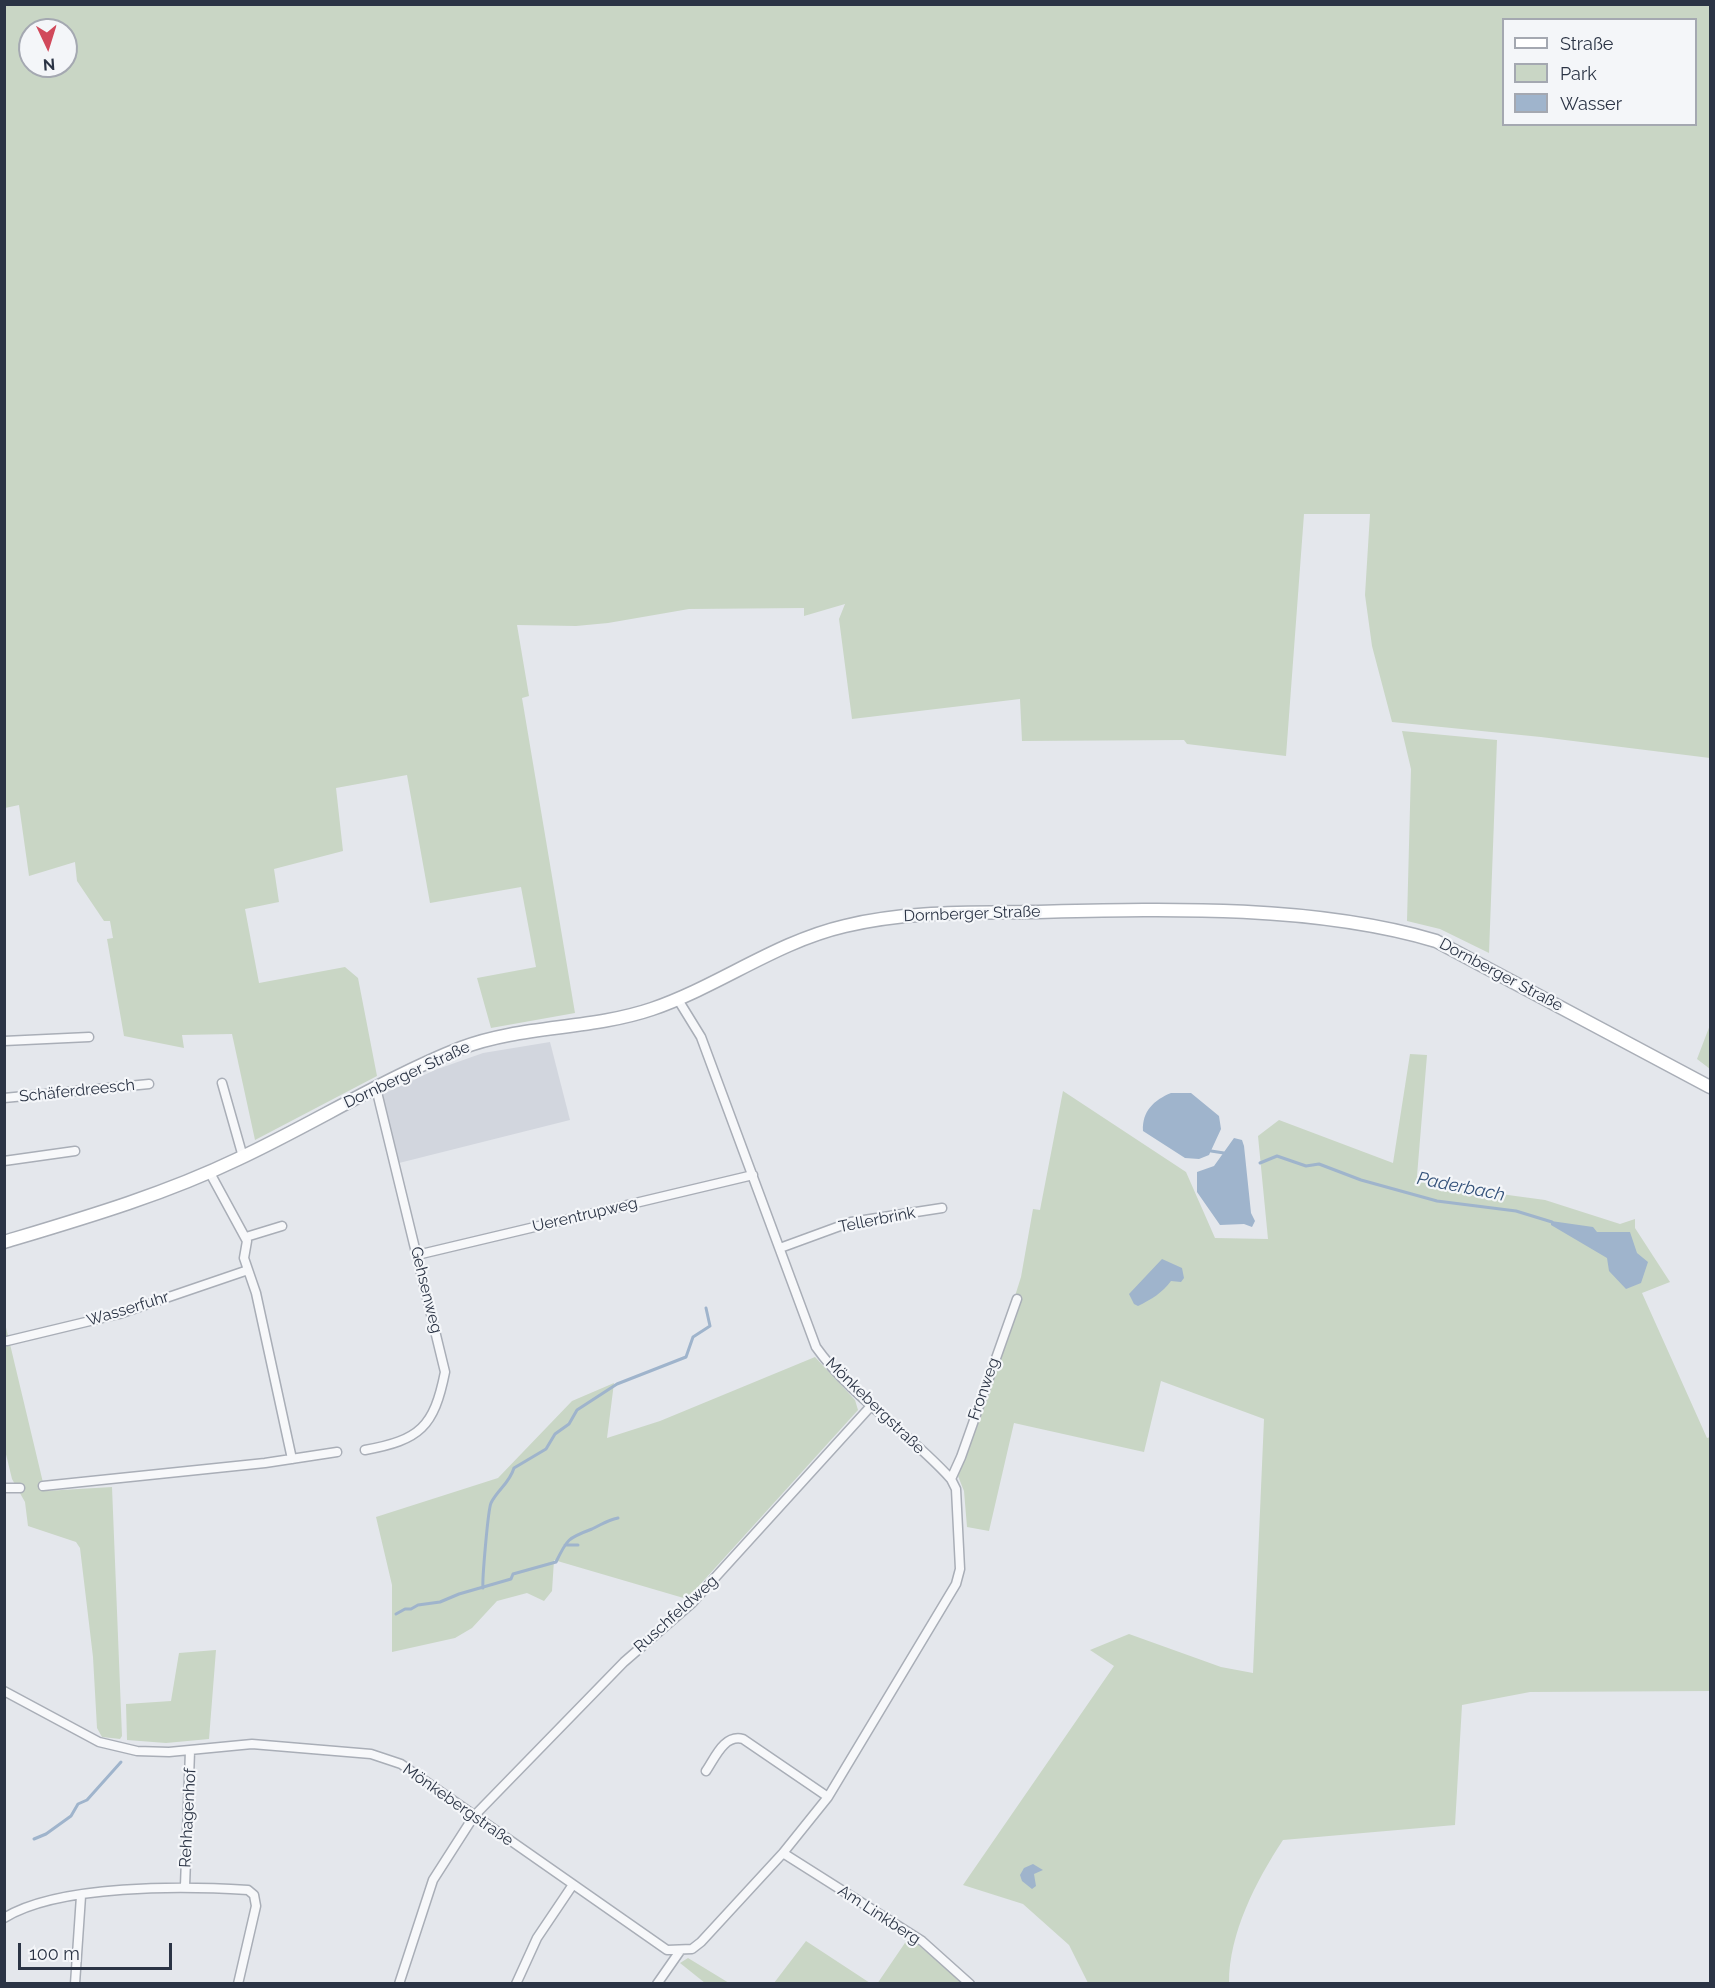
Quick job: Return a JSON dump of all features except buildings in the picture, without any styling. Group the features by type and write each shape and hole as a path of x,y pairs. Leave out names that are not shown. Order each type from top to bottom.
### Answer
{"main road":[{"name":"Dornberger Straße","path":"4,1242 103,1213 210,1173 376,1088 474,1044 613,1019 652,1009 773,951 812,935 885,918 914,915 1085,910 1192,910 1257,913 1403,931 1436,941 1710,1087"}],"street":[{"name":"Mönkebergstraße","path":"678,998 701,1037 816,1347 872,1406 951,1479"},
{"path":"4,1041 89,1037"},
{"name":"Schäferdreesch","path":"4,1098 149,1083"},
{"path":"222,1083 243,1157"},
{"name":"Gehsenweg","path":"365,1450 404,1441 418,1433 434,1412 440,1399 445,1372 376,1088"},
{"path":"4,1161 75,1151"},
{"path":"210,1173 246,1237 244,1258 256,1293 292,1458"},
{"name":"Uerentrupweg","path":"417,1255 753,1174"},
{"name":"Tellerbrink","path":"780,1248 851,1222 942,1208"},
{"path":"246,1237 282,1226"},
{"name":"Wasserfuhr","path":"7,1341 119,1314 248,1270"},
{"name":"Fronweg","path":"951,1479 961,1457 1017,1299"},
{"name":"Ruschfeldweg","path":"399,1983 433,1880 474,1816 624,1662 692,1603 872,1406"},
{"path":"44,1486 337,1452"},
{"path":"657,1983 680,1951 692,1949 701,1942 783,1853 828,1797 956,1584 960,1569 956,1489 951,1479"},
{"path":"4,1488 20,1488"},
{"name":"Mönkebergstraße","path":"4,1691 99,1742 137,1751 190,1751 252,1744 371,1754 401,1764 572,1886 668,1950 680,1951"},
{"path":"706,1771 728,1740 734,1737 743,1739 828,1797"},
{"name":"Rehhagenhof","path":"185,1886 190,1751"},
{"name":"Am Linkberg","path":"783,1853 922,1941 970,1983"},
{"name":"Rehhagenhof","path":"4,1918 40,1903 81,1896 185,1886 248,1890 254,1895 256,1906 238,1983"},
{"path":"516,1983 537,1938 572,1886"},
{"path":"75,1983 81,1896"}],"shaded area":[{"path":"550,1042 570,1120 399,1163 381,1095 435,1070 483,1053"}],"green space":[{"path":"4,5 1710,5 1710,758 1541,737 1392,722 1372,646 1365,595 1370,514 1304,514 1286,756 1187,744 1184,740 1022,741 1020,699 852,719 839,619 845,604 804,616 804,608 689,609 576,626 517,625 529,696 522,698 575,1013 491,1028 477,978 536,967 521,887 430,903 407,775 336,788 343,851 274,869 279,902 245,909 259,983 345,967 358,978 377,1076 255,1140 232,1034 182,1035 184,1048 124,1036 107,939 113,938 110,921 104,921 77,881 75,862 29,876 19,805 5,808"},
{"path":"1402,731 1497,740 1489,953 1440,929 1407,921 1411,769"},
{"path":"1710,1025 1710,1069 1697,1059"},
{"path":"1410,1054 1427,1055 1417,1176 1449,1187 1545,1200 1620,1224 1635,1219 1635,1228 1670,1282 1642,1293 1707,1438 1710,1437 1710,1691 1530,1692 1462,1705 1455,1825 1283,1840 1246,1908 1234,1945 1229,1983 1088,1983 1069,1945 1023,1904 963,1885 1114,1666 1090,1650 1129,1634 1221,1667 1253,1673 1264,1419 1161,1381 1144,1452 1014,1423 989,1531 967,1527 964,1491 958,1476 1021,1296 1015,1296 1021,1277 1033,1209 1040,1210 1063,1091 1186,1172 1215,1238 1268,1239 1258,1136 1279,1120 1393,1163"},
{"path":"4,1319 45,1491 112,1487 122,1736 120,1739 102,1737 97,1728 93,1657 80,1548 76,1542 28,1526 25,1502 12,1479 4,1446"},
{"path":"815,1357 855,1400 858,1410 687,1599 554,1560 552,1591 544,1601 527,1593 497,1601 472,1628 455,1638 392,1652 392,1585 376,1517 498,1478 572,1401 614,1383 607,1438 660,1421"},
{"path":"216,1650 209,1739 166,1743 127,1740 126,1704 171,1701 179,1653"},
{"path":"909,1937 963,1983 877,1984"},
{"path":"806,1941 870,1983 774,1983"},
{"path":"688,1958 729,1983 705,1983 680,1963"}],"water":[{"path":"1171,1093 1191,1093 1219,1116 1221,1129 1209,1155 1199,1159 1185,1158 1143,1131 1143,1124 1150,1107"},
{"path":"1234,1138 1242,1140 1244,1146 1251,1213 1255,1221 1252,1227 1244,1224 1220,1225 1197,1192 1197,1172 1214,1166"},
{"path":"1551,1221 1593,1227 1597,1232 1630,1232 1637,1253 1648,1262 1641,1283 1626,1289 1609,1271 1607,1258 1551,1225"},
{"path":"1162,1259 1182,1268 1184,1278 1181,1282 1171,1281 1160,1292 1138,1306 1134,1304 1129,1294"},
{"path":"1033,1864 1043,1870 1034,1874 1036,1886 1032,1889 1022,1881 1020,1875 1024,1868"}],"waterway":[{"name":"Paderbach","path":"1211,1151 1224,1153"},
{"name":"Paderbach","path":"1260,1163 1277,1156 1306,1166 1319,1164 1361,1180 1437,1201 1516,1211 1552,1222"},
{"path":"483,1588 491,1503 514,1468 546,1449 555,1434 569,1424 577,1410 617,1384 686,1357 693,1337 710,1326 706,1308"},
{"path":"396,1614 418,1605 440,1602 511,1579 513,1574 556,1562 566,1544 573,1537 618,1518"},
{"path":"565,1545 578,1545"},
{"path":"34,1839 46,1834 71,1816 78,1804 87,1800 121,1762"}]}
